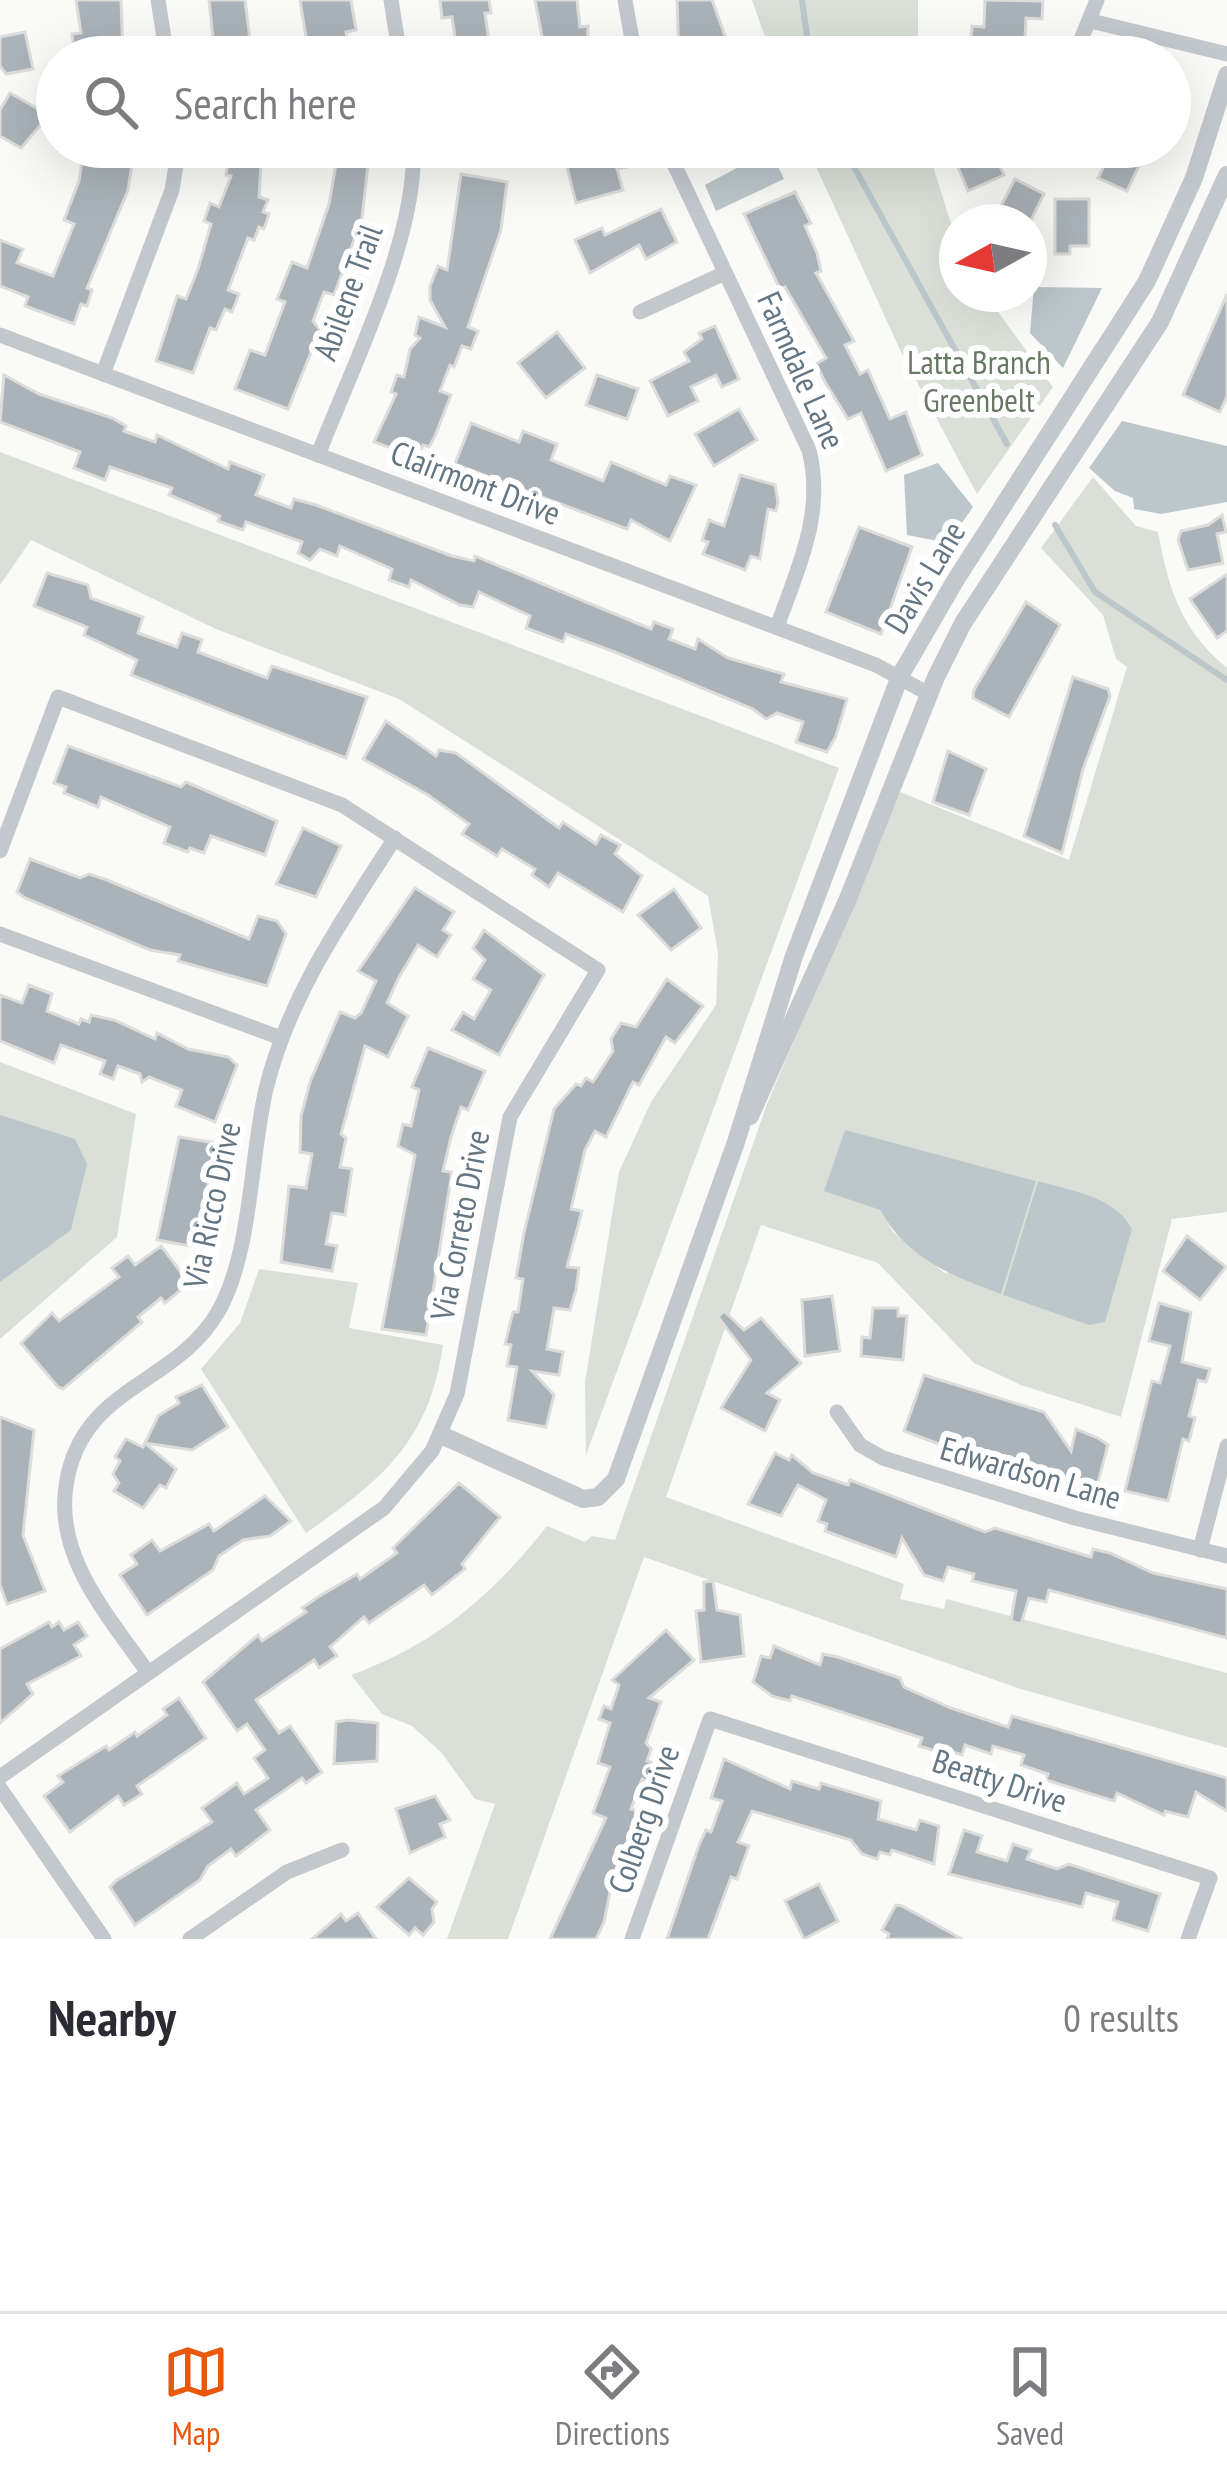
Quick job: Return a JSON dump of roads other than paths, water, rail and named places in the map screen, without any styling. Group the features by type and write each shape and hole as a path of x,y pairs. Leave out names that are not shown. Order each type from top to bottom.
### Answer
{"street":[{"path":"158,0 164,36"},
{"path":"391,0 397,36"},
{"path":"626,0 632,36"},
{"path":"1084,36 1097,0"},
{"path":"1091,21 1153,36"},
{"path":"1191,45 1227,54"},
{"name":"Davis Lane","path":"441,1435 577,1497 598,1497 616,1479 736,1142 754,1071 809,913 900,676 1147,281 1194,178 1227,75"},
{"path":"103,374 172,190 176,168"},
{"name":"Abilene Trail","path":"318,454 401,235 413,168"},
{"name":"Farmdale Lane","path":"676,168 809,449 815,473 811,527 777,627"},
{"name":"Davis Lane","path":"736,1142 767,1085 847,901 927,693 963,623 1160,322 1227,175"},
{"path":"640,312 725,273"},
{"name":"Clairmont Drive","path":"0,335 777,627 900,676 927,693"},
{"name":"Via Correto Drive","path":"0,850 58,697 326,798 598,970 510,1117 462,1374 441,1435 384,1508 0,1777"},
{"name":"Via Ricco Drive","path":"148,1673 78,1568 67,1533 66,1486 78,1446 105,1406 191,1345 223,1303 234,1270 261,1114 280,1038 311,969 395,838"},
{"path":"0,934 280,1038"},
{"name":"Edwardson Lane","path":"837,1412 860,1444 883,1458 1075,1518 1227,1556"},
{"path":"1200,1550 1227,1446"},
{"name":"Colberg Drive","path":"632,1939 710,1719"},
{"name":"Beatty Drive","path":"710,1719 1210,1878 1188,1939"},
{"path":"0,1788 104,1939"},
{"path":"190,1939 287,1872 342,1850"}],"waterway":[{"path":"802,0 807,36"},
{"path":"855,168 1007,444"},
{"path":"1055,525 1095,592 1227,680"}],"park label":[{"name":"Latta Branch Greenbelt","path":"979,380"}]}
